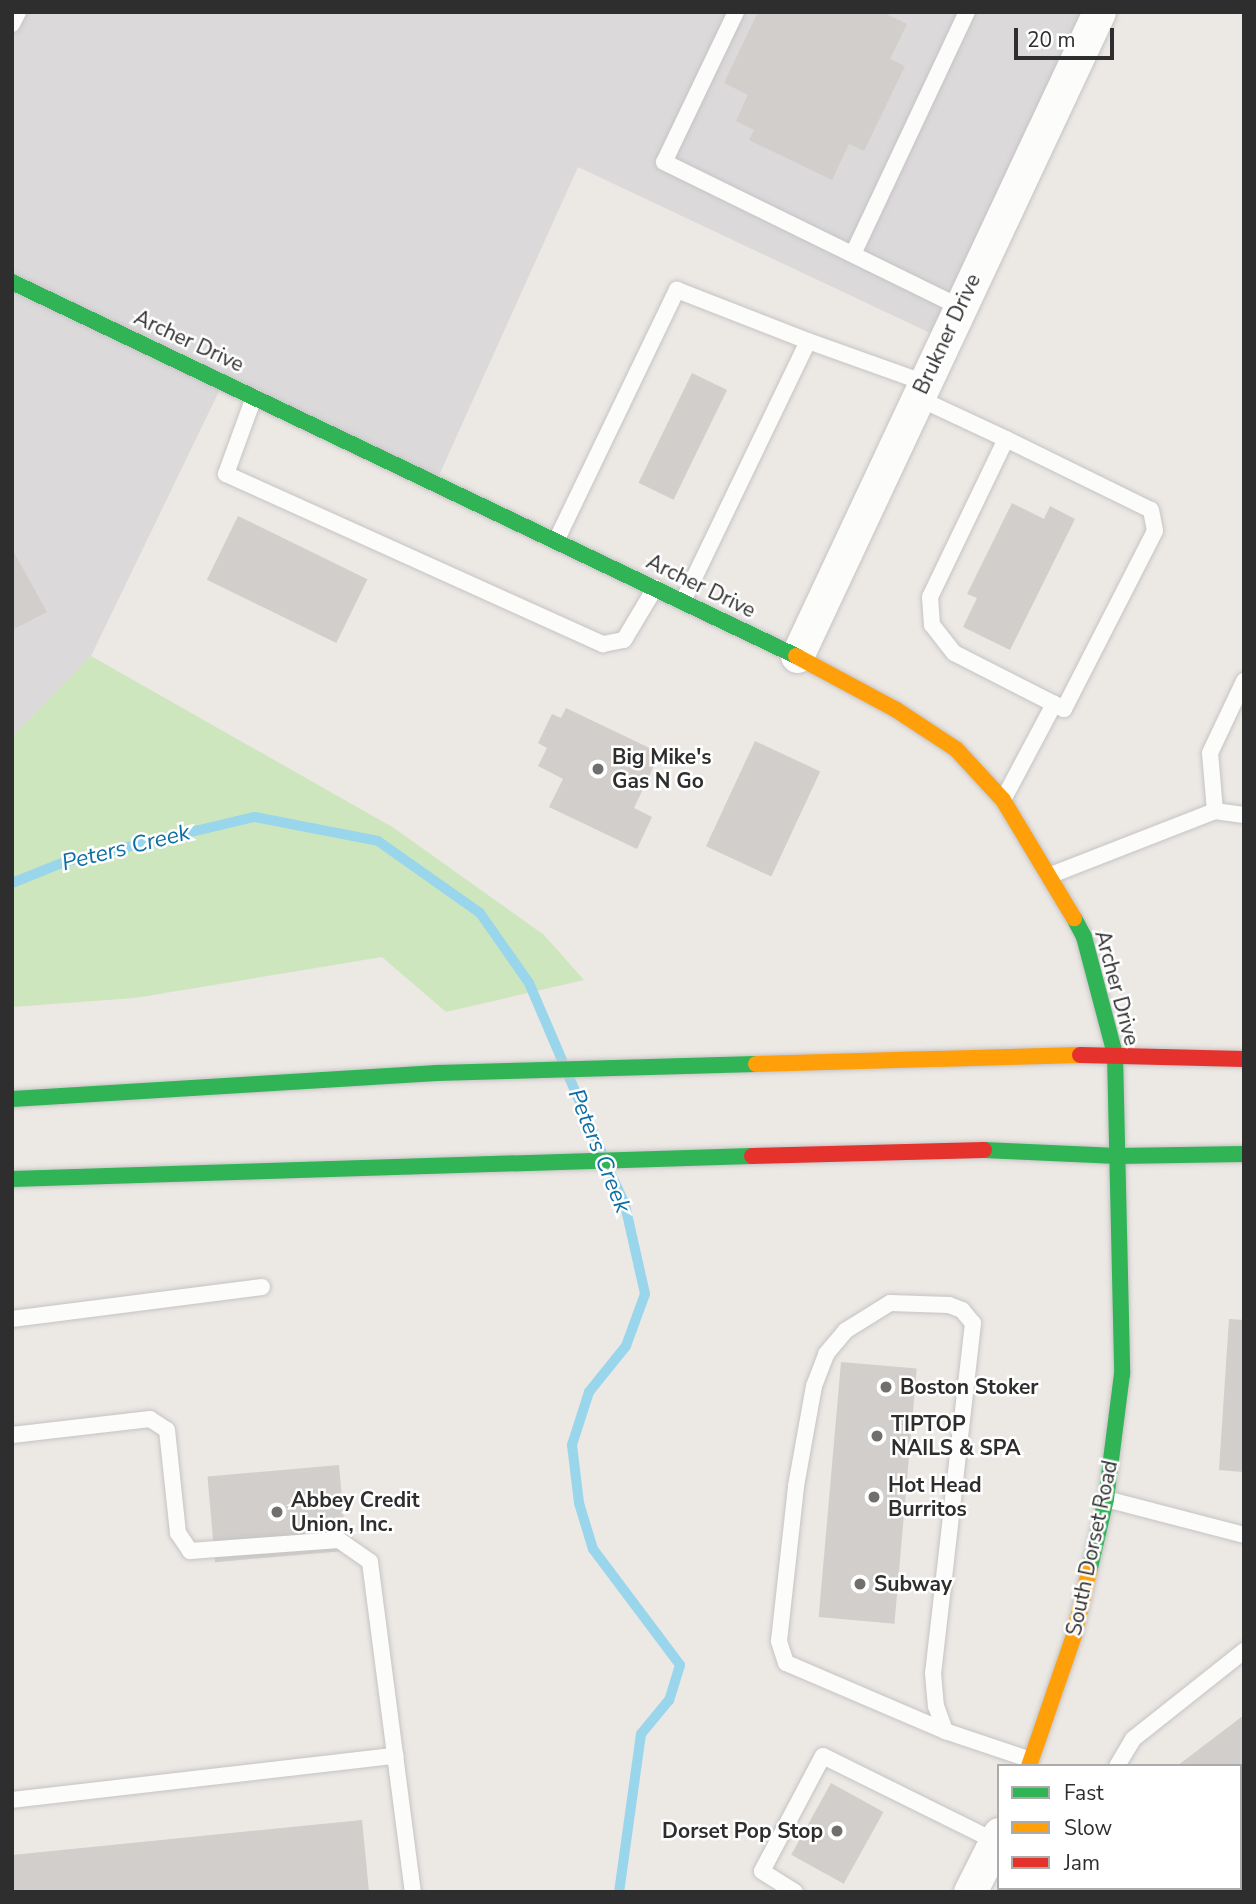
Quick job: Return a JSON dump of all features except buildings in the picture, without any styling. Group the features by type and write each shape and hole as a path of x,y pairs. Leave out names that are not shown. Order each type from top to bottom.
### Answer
{"main road":[{"name":"Archer Drive","path":"12,282 254,394 797,656 895,709 956,749 1003,800 1051,875 1084,937 1115,1054 1117,1156"},
{"path":"12,1099 437,1073 1115,1054 1244,1059"},
{"path":"12,1178 959,1149 1117,1156 1244,1154"},
{"name":"South Dorset Road","path":"1030,1763 1074,1635 1106,1499 1122,1374 1117,1156"}],"street":[{"name":"Brukner Drive","path":"797,656 1099,12"},
{"path":"970,1892 997,1838"}],"lane":[{"path":"12,24 18,12"},
{"path":"736,12 664,162 960,307"},
{"path":"853,254 967,12"},
{"path":"556,541 677,290 808,341 921,390 1006,439 1151,510 1155,531 1064,709 954,653 932,625 930,597 1006,439"},
{"path":"683,601 808,341"},
{"path":"254,394 226,474 603,644 624,640 655,588"},
{"path":"1215,811 1210,753 1244,681"},
{"path":"1003,800 1054,704"},
{"path":"1051,875 1215,811 1244,815"},
{"path":"12,1319 262,1287"},
{"path":"945,1731 933,1673 973,1323 962,1310 949,1305 890,1303 862,1318 827,1354 814,1386 796,1486 779,1641 786,1663 811,1676 945,1731 1030,1763"},
{"path":"12,1435 150,1419 167,1430 178,1534 190,1551 339,1541 370,1562 413,1892"},
{"path":"1106,1499 1244,1535"},
{"path":"1118,1764 1133,1739 1244,1651"},
{"path":"12,1800 395,1756"},
{"path":"795,1892 762,1871 823,1756 997,1838"}],"shaded area":[{"path":"12,12 1099,12 945,340 578,167 436,482 224,381 91,656 12,736"}],"green space":[{"path":"91,656 394,828 544,935 584,980 446,1012 382,957 135,998 12,1007 12,736"}],"waterway":[{"name":"Peters Creek","path":"12,883 64,862 255,817 378,841 480,913 529,983 562,1060"},
{"name":"Peters Creek","path":"569,1077 602,1153"},
{"name":"Peters Creek","path":"609,1170 625,1205 645,1294 626,1346 589,1392 572,1445 579,1503 593,1549 680,1665 669,1700 641,1734 619,1892"}],"traffic: fast":[{"path":"12,282 796,656"},
{"path":"1074,918 1084,937 1115,1054 1122,1374 1106,1499 1089,1572"},
{"path":"12,1099 437,1073 756,1064"},
{"path":"984,1150 1117,1156 1244,1154"},
{"path":"12,1179 752,1156"}],"traffic: slow":[{"path":"796,656 895,709 956,749 1003,800 1074,918"},
{"path":"756,1064 1080,1055"},
{"path":"1030,1764 1074,1635 1089,1572"}],"traffic: jam":[{"path":"1080,1055 1244,1059"},
{"path":"752,1156 984,1150"}],"place":[{"name":"Big Mike's Gas N Go","path":"598,769"},
{"name":"Boston Stoker","path":"886,1387"},
{"name":"TIPTOP NAILS & SPA","path":"877,1436"},
{"name":"Hot Head Burritos","path":"874,1497"},
{"name":"Abbey Credit Union, Inc.","path":"277,1512"},
{"name":"Subway","path":"860,1584"},
{"name":"Dorset Pop Stop","path":"837,1831"}]}
